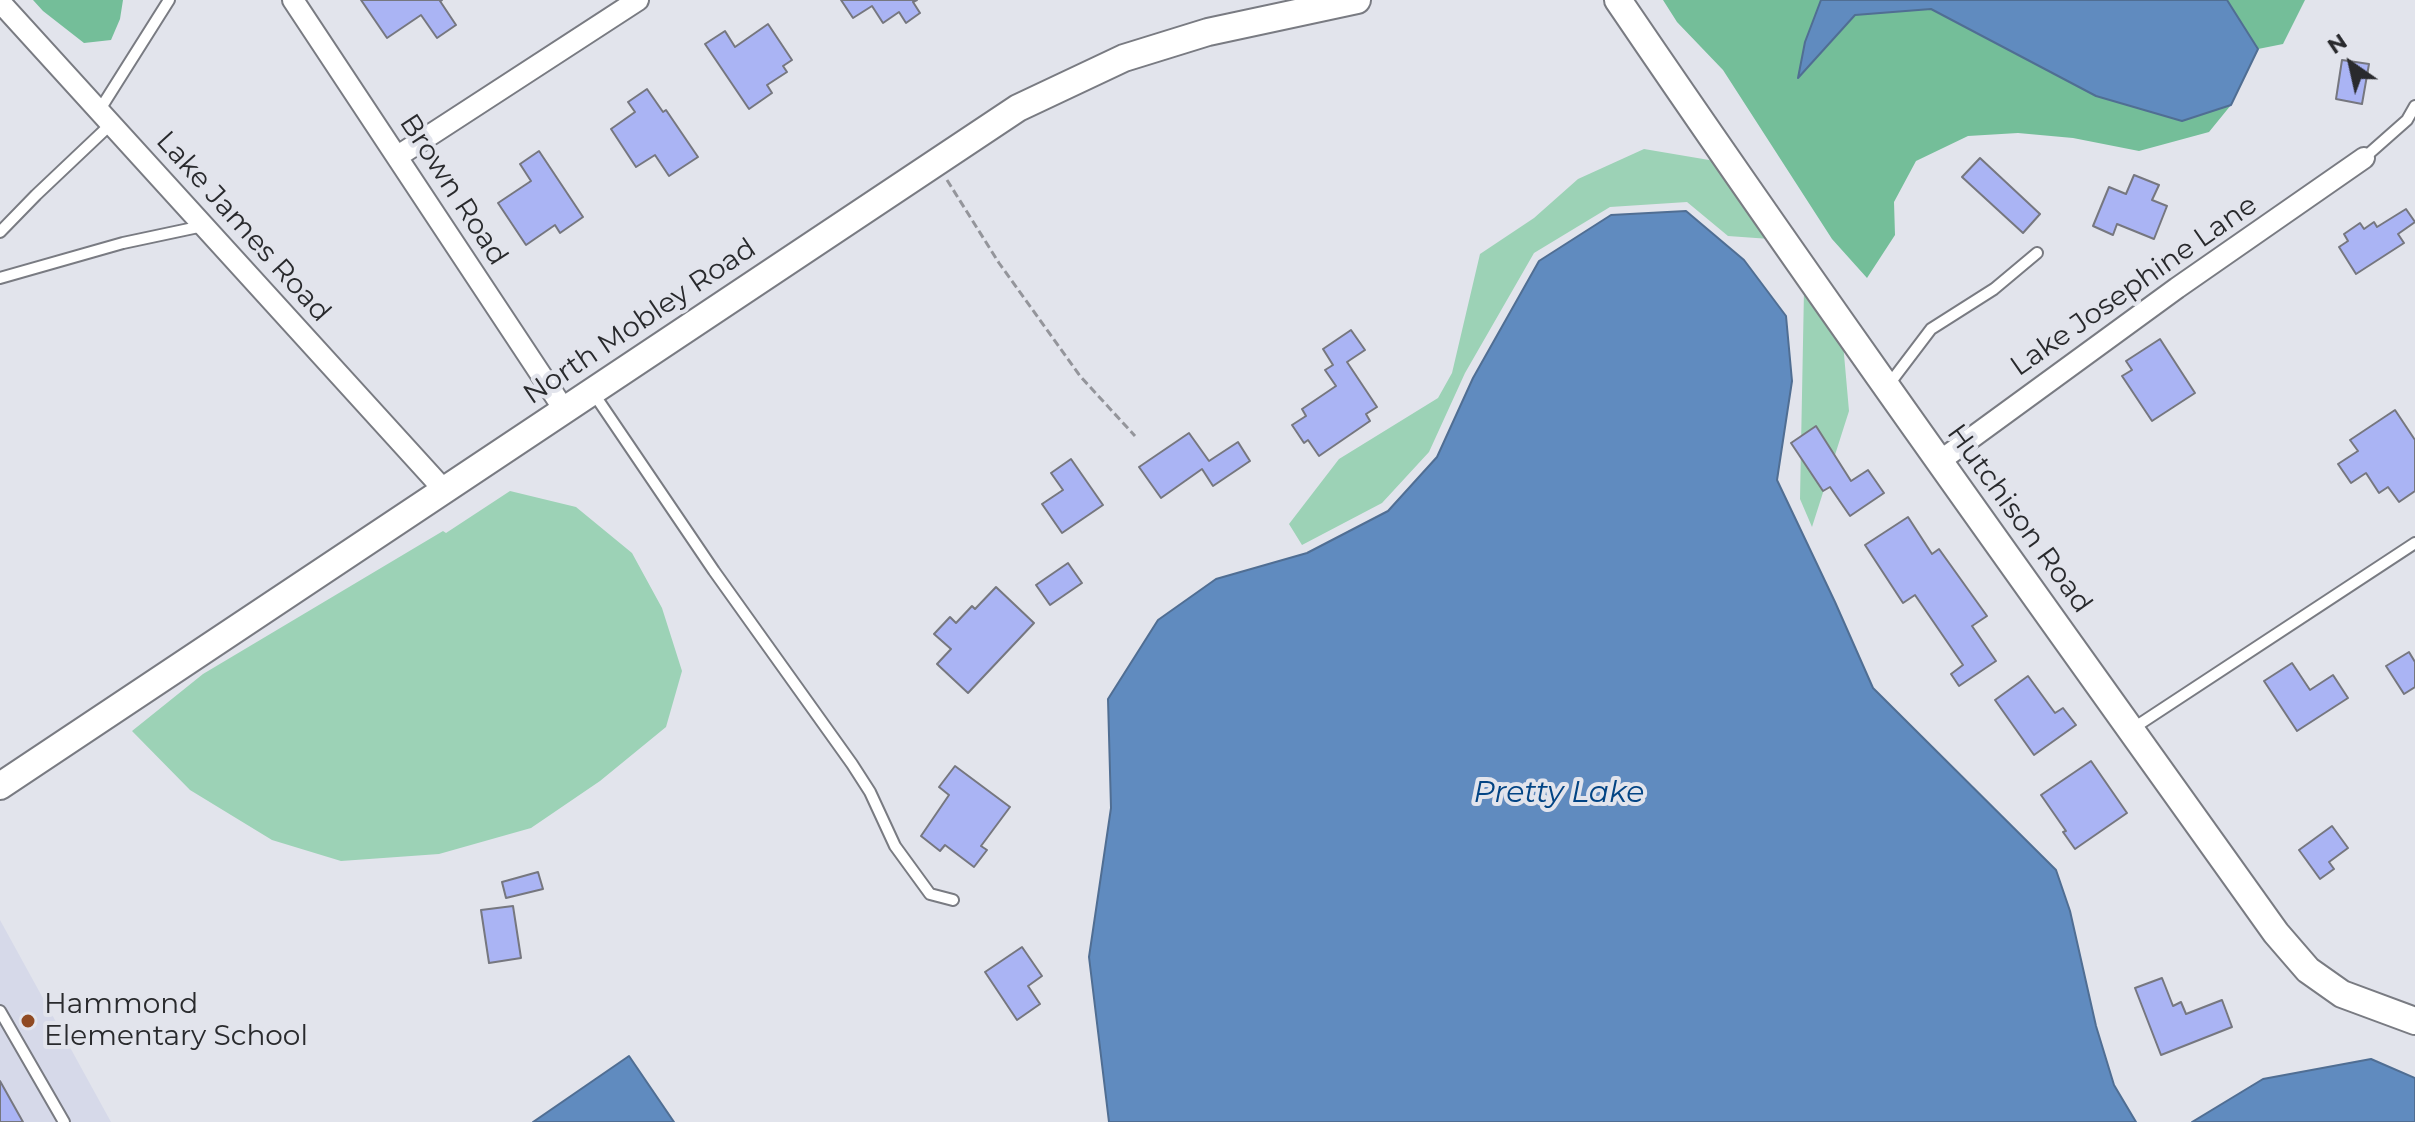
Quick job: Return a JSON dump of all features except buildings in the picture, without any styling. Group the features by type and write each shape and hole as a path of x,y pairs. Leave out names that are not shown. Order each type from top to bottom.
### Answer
{"street":[{"name":"Brown Road","path":"293,0 565,411"},
{"path":"398,156 638,0"},
{"name":"North Mobley Road","path":"0,786 1018,108 1124,58 1208,32 1357,0"},
{"name":"Hutchison Road","path":"1618,0 1936,459 2276,933 2308,970 2342,994 2415,1021"},
{"name":"Lake James Road","path":"0,2 445,491"},
{"name":"Lake Josephine Lane","path":"1936,459 1944,458 2177,288 2364,158"}],"lane":[{"path":"0,232 105,118 169,0"},
{"path":"2364,158 2407,120 2415,106"},
{"path":"0,278 123,243 204,226"},
{"path":"1886,388 1931,329 1994,289 2037,253"},
{"path":"593,392 714,571 858,773 895,846 930,894 953,900"},
{"path":"2131,730 2415,543"},
{"path":"0,1011 64,1122"}],"path":[{"path":"936,163 999,263 1080,376 1135,436"}],"shaded area":[{"name":"Hammond Elementary School","path":"0,920 111,1122 0,1122"}],"green space":[{"path":"33,0 123,0 120,19 111,40 84,43"},
{"path":"1663,0 1821,0 1805,42 1855,15 1931,9 2096,96 2182,121 2231,105 2209,132 2139,151 2073,138 2018,133 1968,136 1916,161 1894,202 1895,235 1867,278 1832,239 1723,70 1677,22"},
{"path":"2227,0 2305,0 2283,44 2258,49"},
{"path":"1644,149 1715,161 1770,239 1728,236 1687,202 1610,207 1534,253 1465,373 1429,452 1382,503 1302,545 1289,524 1339,459 1438,398 1452,373 1480,254 1534,218 1578,179"},
{"path":"1804,290 1843,343 1849,411 1812,527 1800,499"},
{"path":"510,491 576,507 632,553 662,608 682,671 666,727 600,781 531,828 439,854 341,861 272,840 190,790 132,731 203,674 443,531 446,533"}],"water":[{"path":"1821,0 2227,0 2258,49 2231,105 2182,121 2096,96 1931,9 1855,15 1798,78 1805,42"},
{"name":"Pretty Lake","path":"1686,211 1744,260 1786,316 1792,381 1777,480 1873,688 2056,870 2070,911 2096,1026 2114,1085 2136,1122 1109,1122 1089,957 1111,808 1108,699 1158,620 1216,579 1307,553 1388,511 1437,457 1473,378 1539,261 1611,215"},
{"path":"629,1056 674,1122 533,1122"},
{"path":"2371,1059 2415,1078 2415,1122 2192,1122 2263,1079"}],"place":[{"name":"Hammond Elementary School","path":"28,1021"}]}
